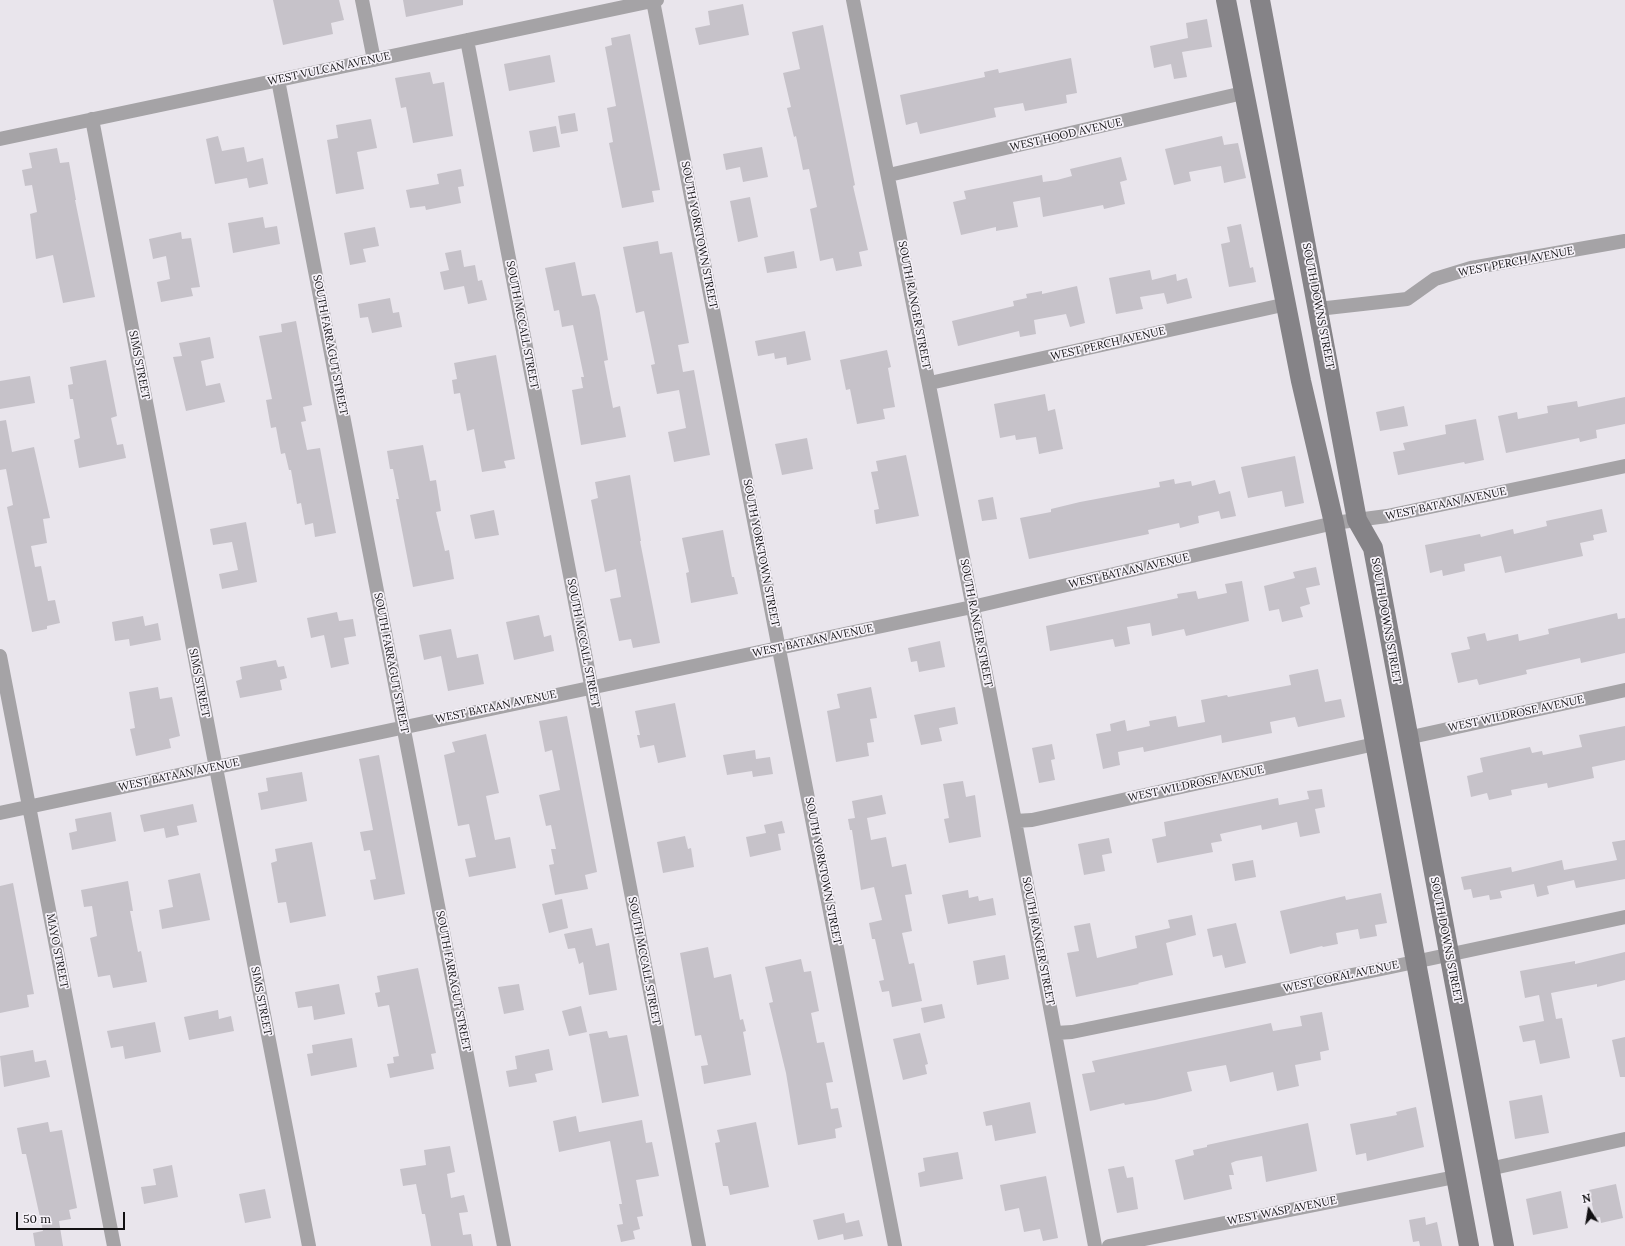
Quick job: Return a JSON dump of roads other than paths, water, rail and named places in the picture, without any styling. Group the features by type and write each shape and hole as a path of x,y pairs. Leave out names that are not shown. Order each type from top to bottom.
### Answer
{"main road":[{"path":"1226,0 1243,93 1302,381 1334,523 1468,1246"},
{"name":"SOUTH DOWNS STREET","path":"1260,0 1357,520 1372,548 1504,1246"}],"street":[{"path":"362,0 374,60"},
{"name":"WEST VULCAN AVENUE","path":"0,139 655,0"},
{"name":"SOUTH YORKTOWN STREET","path":"655,0 895,1246"},
{"name":"SOUTH RANGER STREET","path":"853,0 930,383 972,607 1056,1033 1095,1246"},
{"name":"SOUTH MCCALL STREET","path":"467,40 699,1246"},
{"name":"SOUTH FARRAGUT STREET","path":"278,80 504,1246"},
{"name":"WEST HOOD AVENUE","path":"889,176 1243,93"},
{"name":"SIMS STREET","path":"92,119 309,1246"},
{"name":"WEST PERCH AVENUE","path":"1318,309 1407,299 1435,279 1471,268 1625,241"},
{"name":"WEST PERCH AVENUE","path":"930,383 1287,304"},
{"name":"WEST BATAAN AVENUE","path":"0,813 972,607 1334,523 1387,516 1625,466"},
{"name":"MAYO STREET","path":"0,656 114,1246"},
{"name":"WEST WILDROSE AVENUE","path":"1407,738 1625,690"},
{"name":"WEST WILDROSE AVENUE","path":"1015,821 1032,820 1375,744"},
{"name":"WEST CORAL AVENUE","path":"1056,1033 1087,1029 1416,962 1625,916"},
{"path":"1489,1168 1625,1139"},
{"name":"WEST WASP AVENUE","path":"1109,1246 1456,1177"}]}
